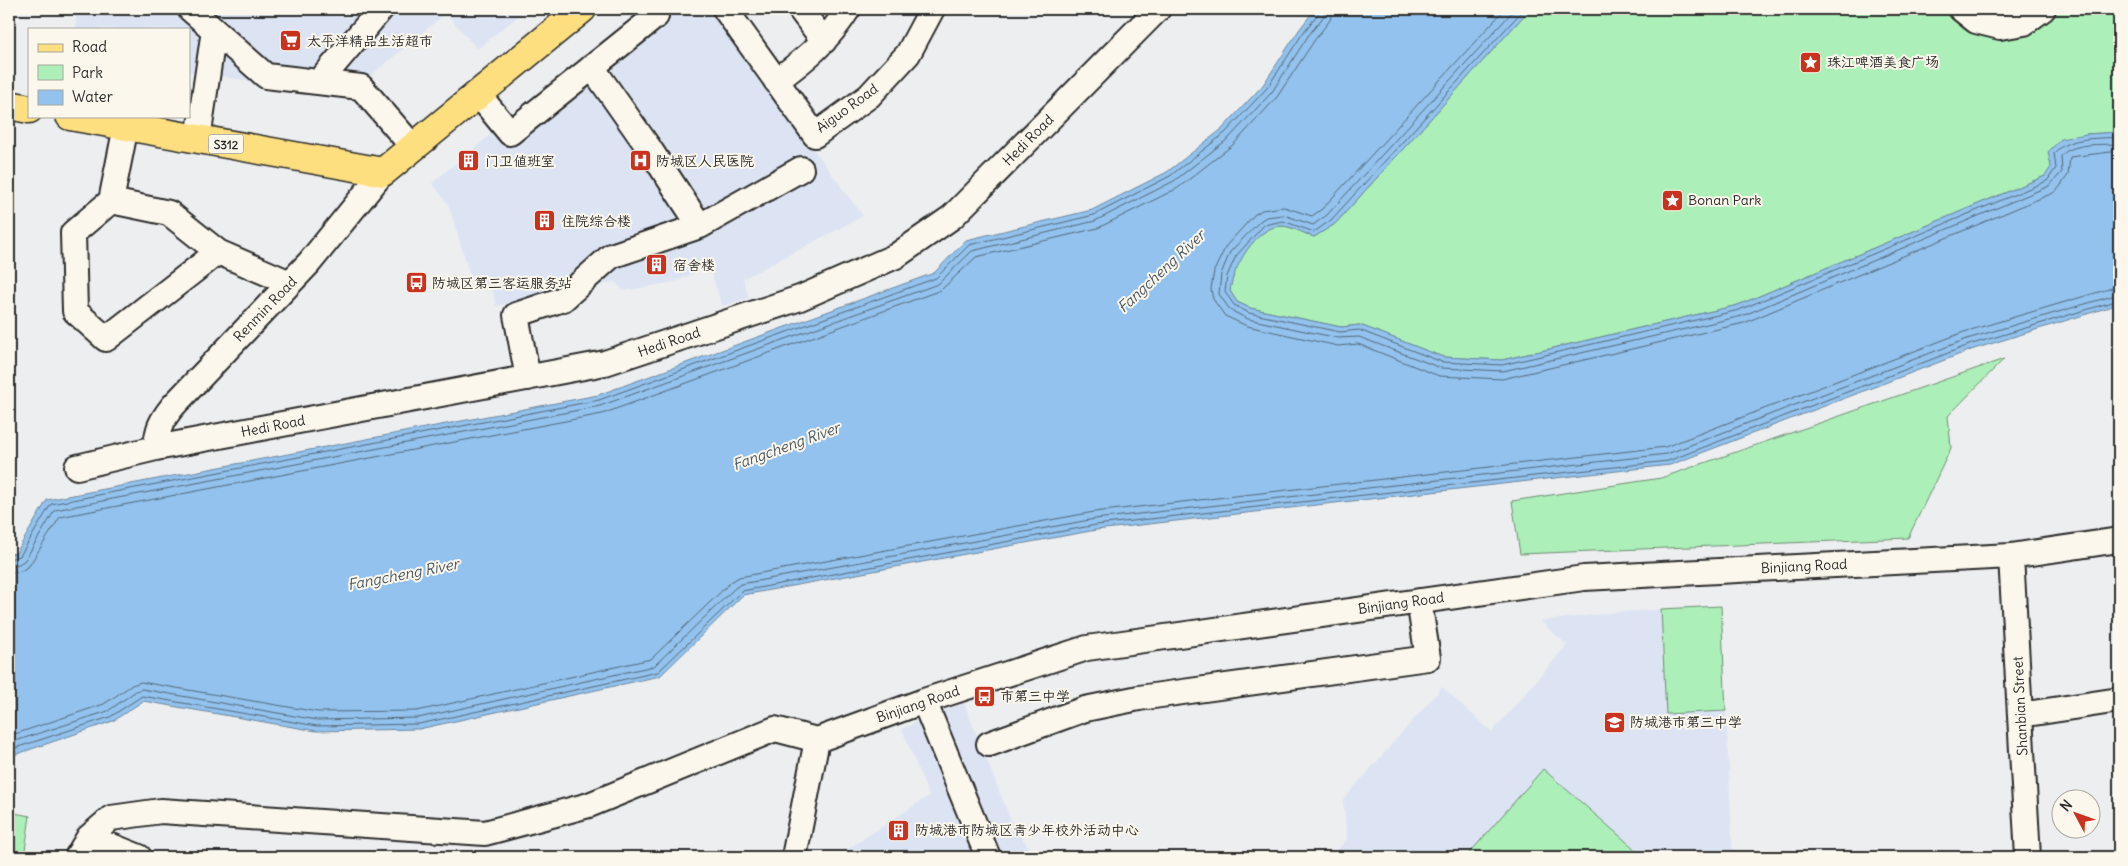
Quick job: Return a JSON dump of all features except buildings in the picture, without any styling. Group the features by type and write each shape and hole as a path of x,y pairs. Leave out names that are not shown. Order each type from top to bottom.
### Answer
{"main road":[{"name":"Renmin Road","path":"383,172 582,9"},
{"path":"9,105 28,109"},
{"name":"S312","path":"81,118 383,172"}],"street":[{"path":"190,9 266,76 361,87 412,147"},
{"path":"319,82 381,9"},
{"name":"Aiguo Road","path":"725,9 815,135 869,96 908,54 932,9"},
{"path":"800,9 824,41"},
{"path":"776,81 812,55 848,9"},
{"name":"Hedi Road","path":"78,467 156,448 605,364 800,298 896,256 952,217 1158,9"},
{"path":"1961,9 1976,21 2000,27 2024,23 2043,9"},
{"path":"478,94 510,133 656,16"},
{"path":"198,139 214,30"},
{"path":"592,67 650,148 700,226"},
{"path":"126,126 111,201 74,234 75,311 106,339 218,252"},
{"path":"528,378 516,315 563,299 611,256 700,226 801,169"},
{"name":"Renmin Road","path":"156,448 157,432 163,420 174,406 309,263 383,172"},
{"path":"111,201 169,213 218,252 290,283"},
{"name":"Binjiang Road","path":"818,740 924,701 1087,648 1584,578 2011,556 2119,540"},
{"name":"Shanbian Street","path":"2011,556 2028,857"},
{"path":"989,744 1094,707 1139,698 1428,658 1419,601"},
{"path":"2020,715 2119,700"},
{"path":"924,701 988,857"},
{"path":"83,847 111,818 161,811 485,833 589,806 775,729 818,740 794,857"},
{"path":"83,847 139,857"}],"shaded area":[{"path":"76,9 527,9 477,49 446,13 368,78 397,115 381,129 352,93 347,97 190,71 190,28 76,28"},
{"name":"防城区人民医院","path":"642,9 707,9 728,34 863,216 743,279 749,298 722,306 710,268 700,270 675,282 624,291 615,282 496,306 492,288 475,291 448,204 432,183"},
{"name":"防城港市第三中学","path":"1721,606 1733,857 1331,857 1347,839 1343,800 1442,687 1492,732 1567,645 1540,621 1618,612"},
{"path":"964,703 1011,821 1035,857 841,857 840,854 929,796 902,729 930,715"}],"green space":[{"name":"Bonan Park","path":"1530,9 2119,9 2119,132 2086,134 2045,176 1738,305 1502,360 1443,357 1360,325 1341,327 1250,308 1237,302 1230,291 1235,271 1240,260 1254,241 1272,228 1281,226 1314,237 1335,224"},
{"path":"2004,359 1948,416 1951,448 1908,538 1520,554 1512,501 1661,478"},
{"path":"1721,606 1726,711 1666,714 1661,609"},
{"path":"1543,769 1644,857 1466,857"},
{"path":"9,812 30,816 24,857 9,857"}],"water":[{"name":"Fangcheng River","path":"1315,9 1530,9 1335,224 1314,237 1281,226 1263,233 1254,241 1240,261 1230,291 1237,302 1250,308 1341,327 1360,325 1443,357 1502,360 1738,305 2045,176 2051,167 2048,152 2061,139 2086,134 2119,132 2119,304 1971,350 1670,465 1096,530 743,595 660,676 419,729 316,731 143,701 113,721 17,754 9,755 9,554 16,553 47,500 598,395 934,273 966,240 1092,210 1167,172 1222,129 1263,85"}],"place":[{"name":"太平洋精品生活超市","path":"291,41"},
{"name":"珠江啤酒美食广场","path":"1811,62"},
{"name":"门卫值班室","path":"469,161"},
{"name":"防城区人民医院","path":"640,161"},
{"name":"Bonan Park","path":"1672,200"},
{"name":"住院综合楼","path":"545,221"},
{"name":"宿舍楼","path":"657,265"},
{"name":"防城区第三客运服务站","path":"416,283"},
{"name":"巿第三中学","path":"984,696"},
{"name":"防城港市第三中学","path":"1614,722"},
{"name":"防城港市防城区青少年校外活动中心","path":"899,830"}]}
